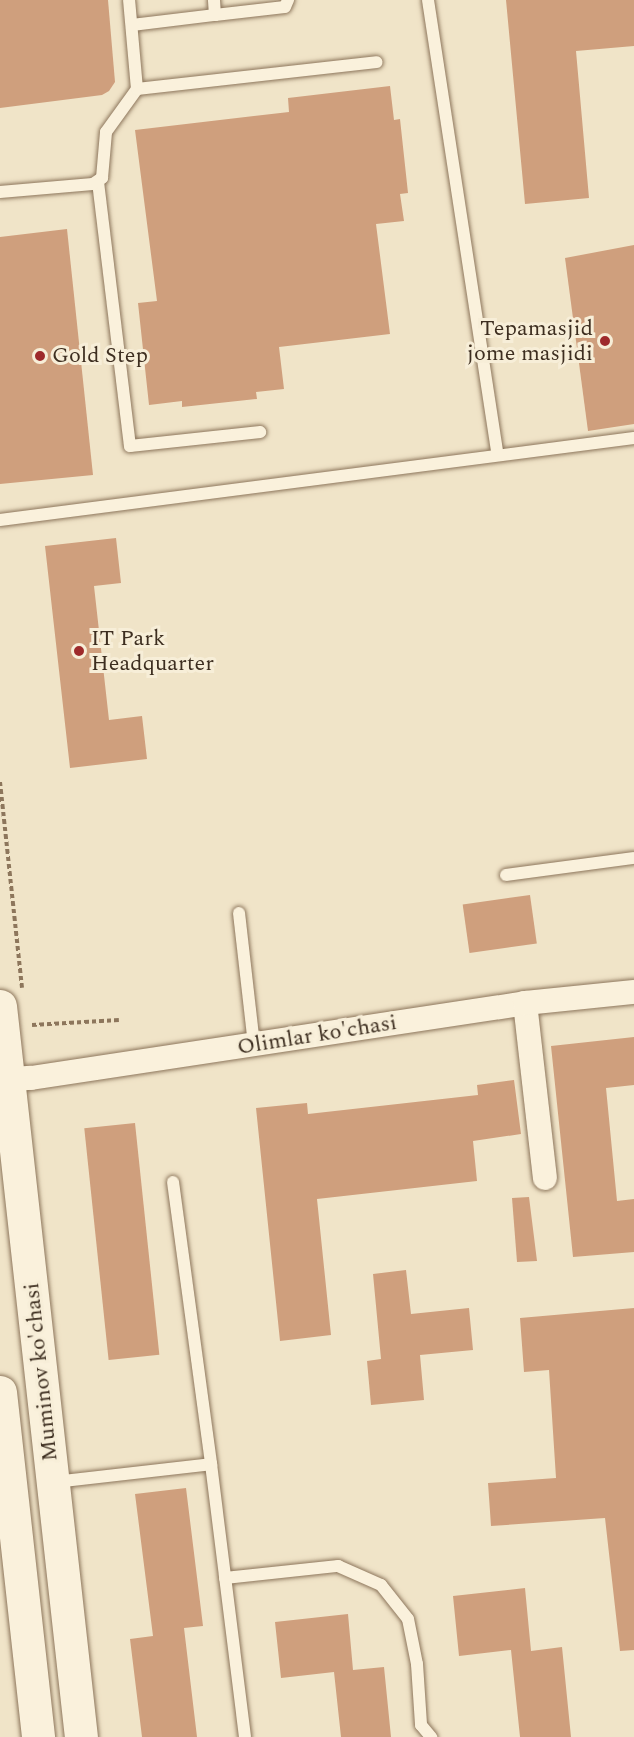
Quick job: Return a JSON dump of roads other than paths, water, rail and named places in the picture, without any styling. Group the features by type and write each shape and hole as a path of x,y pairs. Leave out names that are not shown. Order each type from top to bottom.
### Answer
{"main road":[{"name":"Muminov ko'chasi","path":"11,1001 4,1080 53,1482 81,1737"},
{"name":"Muminov ko'chasi","path":"0,1392 38,1737"}],"street":[{"name":"Olimlar ko'chasi","path":"4,1080 525,1003 634,992"},
{"path":"525,1003 545,1178"}],"lane":[{"path":"0,192 98,182 102,178 106,132 137,89 129,0"},
{"path":"214,0 215,15"},
{"path":"132,25 285,7 288,0"},
{"path":"428,0 498,455"},
{"path":"137,89 376,62"},
{"path":"98,182 130,446 260,432"},
{"path":"0,520 634,438"},
{"path":"506,875 634,858"},
{"path":"239,913 254,1044"},
{"path":"173,1182 245,1737"},
{"path":"53,1482 211,1464"},
{"path":"225,1578 338,1566 381,1585 408,1620 417,1664 421,1725 432,1737"}],"place":[{"name":"Tepamasjid jome masjidi","path":"605,341"},
{"name":"Gold Step","path":"40,356"},
{"name":"IT Park Headquarter","path":"79,651"}]}
